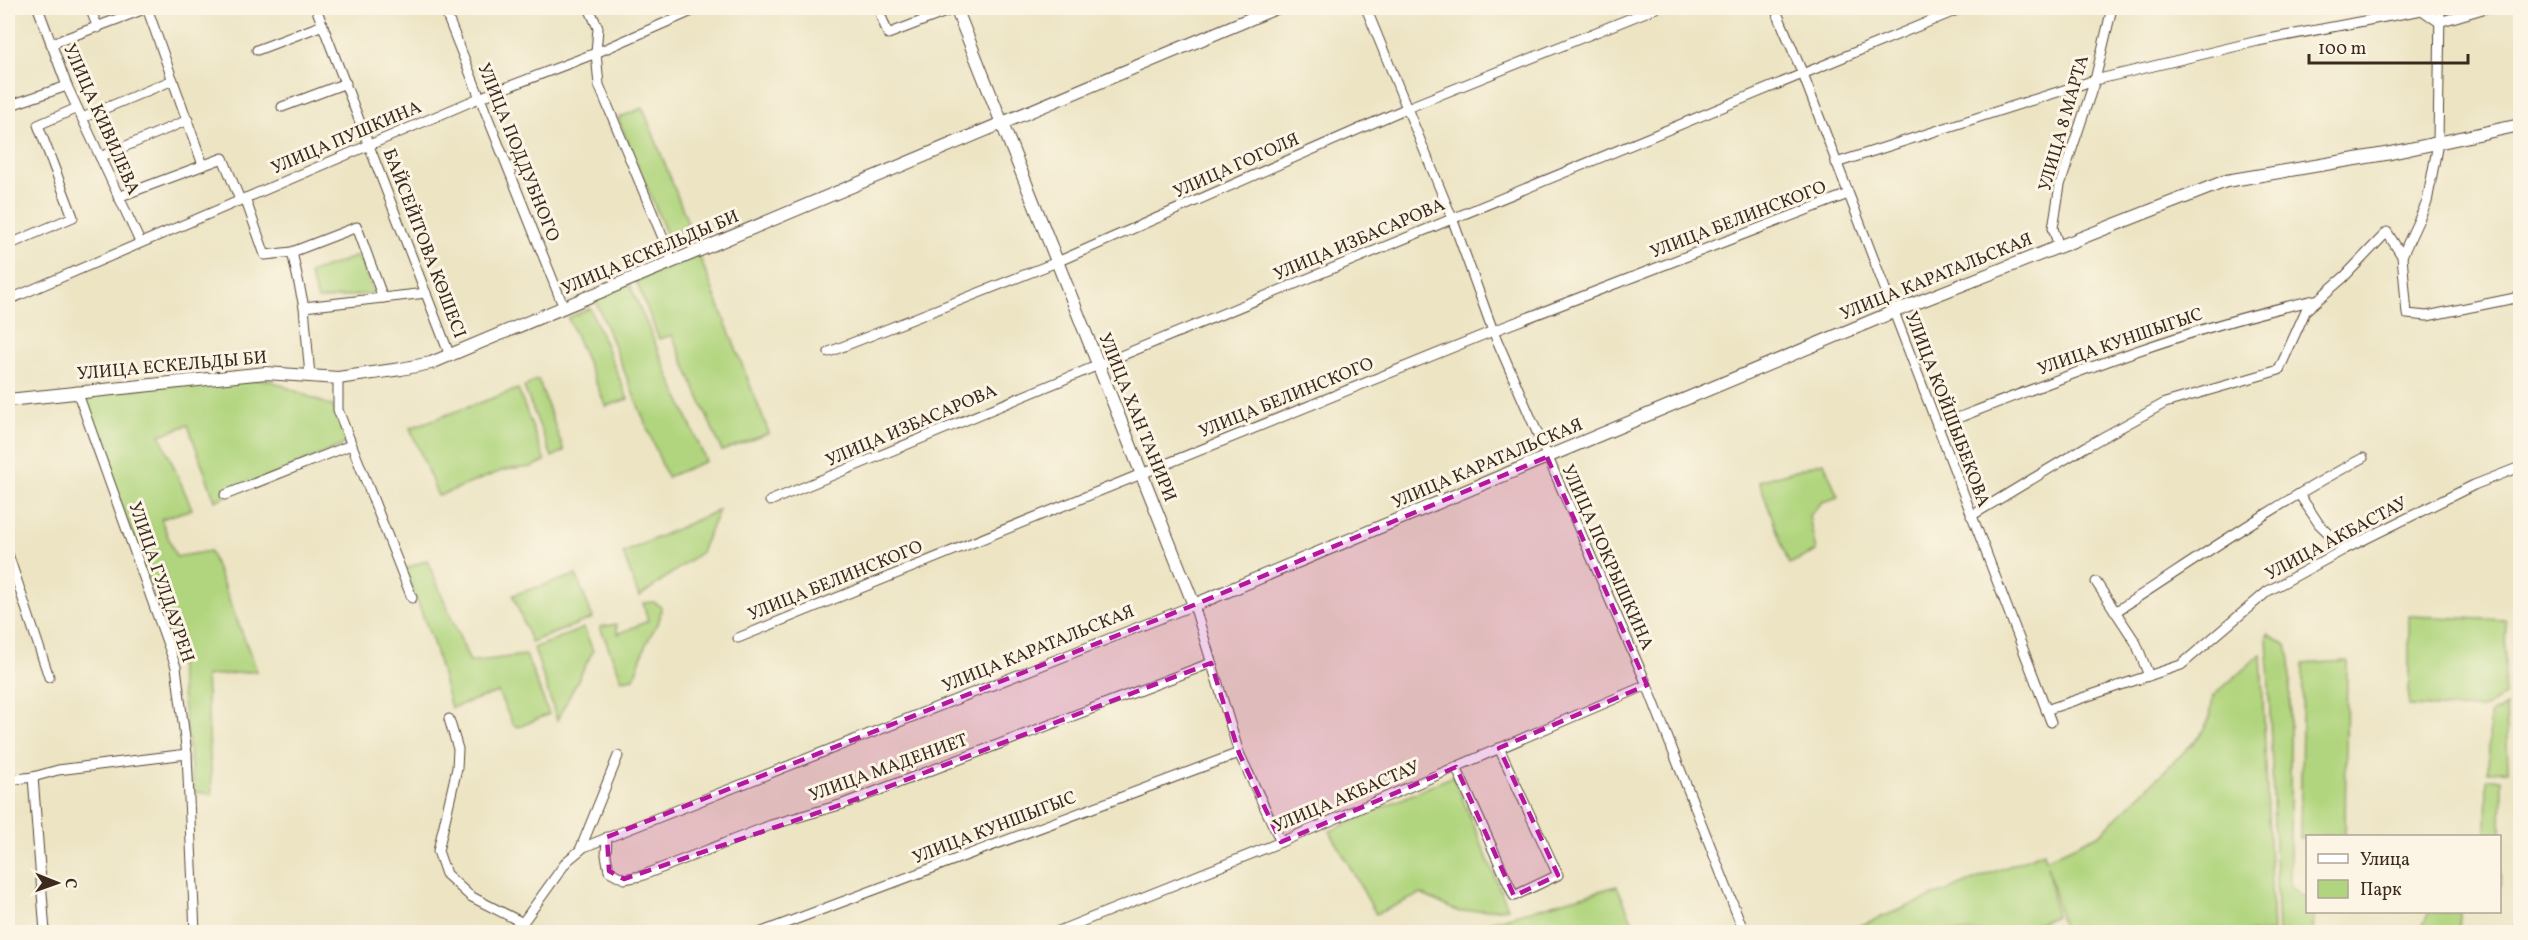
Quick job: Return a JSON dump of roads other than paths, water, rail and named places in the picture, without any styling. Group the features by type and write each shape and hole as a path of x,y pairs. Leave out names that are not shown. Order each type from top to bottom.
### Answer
{"street":[{"name":"УЛИЦА КИВИЛЕВА","path":"38,8 67,86 140,242"},
{"path":"90,8 98,28"},
{"path":"51,44 147,8 203,165"},
{"name":"БАЙСЕЙІТОВА КӨШЕСІ","path":"316,8 450,356"},
{"name":"УЛИЦА ПОДДУБНОГО","path":"444,8 564,308"},
{"path":"590,8 598,28 596,53 599,85 673,262"},
{"name":"УЛИЦА ПУШКИНА","path":"8,300 479,98 596,53 699,8"},
{"path":"878,8 888,34 956,8"},
{"name":"УЛИЦА ХАН ТАНИРИ","path":"956,8 1194,605 1239,753 1281,842"},
{"name":"УЛИЦА ЕСКЕЛЬДЫ БИ","path":"8,400 266,373 338,378 402,369 450,356 1276,8"},
{"name":"УЛИЦА ПОКРЫШКИНА","path":"1366,8 1452,218 1493,332 1647,685 1744,933"},
{"name":"УЛИЦА ГОГОЛЯ","path":"829,352 1057,262 1407,108 1656,8"},
{"name":"УЛИЦА КОЙШЫБЕКОВА","path":"1775,8 1802,72 2051,722"},
{"name":"УЛИЦА ИЗБАСАРОВА","path":"770,501 1802,72 1962,8"},
{"name":"УЛИЦА 8 МАРТА","path":"2059,247 2052,228 2060,185 2095,80 2112,8"},
{"path":"2402,256 2427,202 2438,143 2440,8"},
{"path":"2439,22 2486,8"},
{"name":"УЛИЦА БЕЛИНСКОГО","path":"1836,163 2095,80 2258,41 2422,9 2439,22"},
{"path":"257,50 323,25"},
{"path":"82,118 173,80"},
{"path":"282,107 346,83"},
{"path":"8,106 67,86"},
{"path":"8,245 74,217 38,125 77,108"},
{"path":"100,157 188,120"},
{"name":"УЛИЦА КАРАТАЛЬСКАЯ","path":"516,933 567,861 580,850 607,837 1194,605 1893,312 2226,181 2438,143 2520,125"},
{"path":"118,197 224,158 265,255 292,252 357,227 383,298"},
{"name":"УЛИЦА БЕЛИНСКОГО","path":"738,638 1140,472 1848,194"},
{"path":"1971,516 2087,446 2165,403 2279,370 2306,310 2344,278 2387,232 2402,256 2407,314 2427,316 2520,297"},
{"path":"292,252 304,307 310,376"},
{"path":"304,307 426,293"},
{"name":"УЛИЦА КУНШЫГЫС","path":"1937,426 2154,345 2250,314 2318,300"},
{"path":"338,378 338,410 412,598"},
{"name":"УЛИЦА ГУЛДАУРЕН","path":"77,391 176,667 187,753 195,933"},
{"path":"225,495 351,445"},
{"path":"2115,612 2299,494 2363,458"},
{"name":"УЛИЦА АКБАСТАУ","path":"2046,710 2181,665 2268,591 2345,549 2474,485 2520,467"},
{"path":"2299,494 2319,524 2345,549"},
{"path":"8,554 49,677"},
{"path":"2096,582 2136,643 2149,676"},
{"name":"УЛИЦА МАДЕНИЕТ","path":"607,837 606,855 609,871 624,879 641,876 771,825 843,804 1211,663"},
{"name":"УЛИЦА АКБАСТАУ","path":"1056,933 1281,842 1647,685"},
{"path":"449,719 458,749 457,768 438,851 446,874 470,896 523,923"},
{"path":"1456,767 1514,896 1558,875 1499,748"},
{"path":"8,780 33,777 58,770 187,753"},
{"name":"УЛИЦА КУНШЫГЫС","path":"762,933 1239,753"},
{"path":"580,850 618,756"},
{"path":"33,777 45,933"},
{"path":"2520,898 2520,933"}]}
